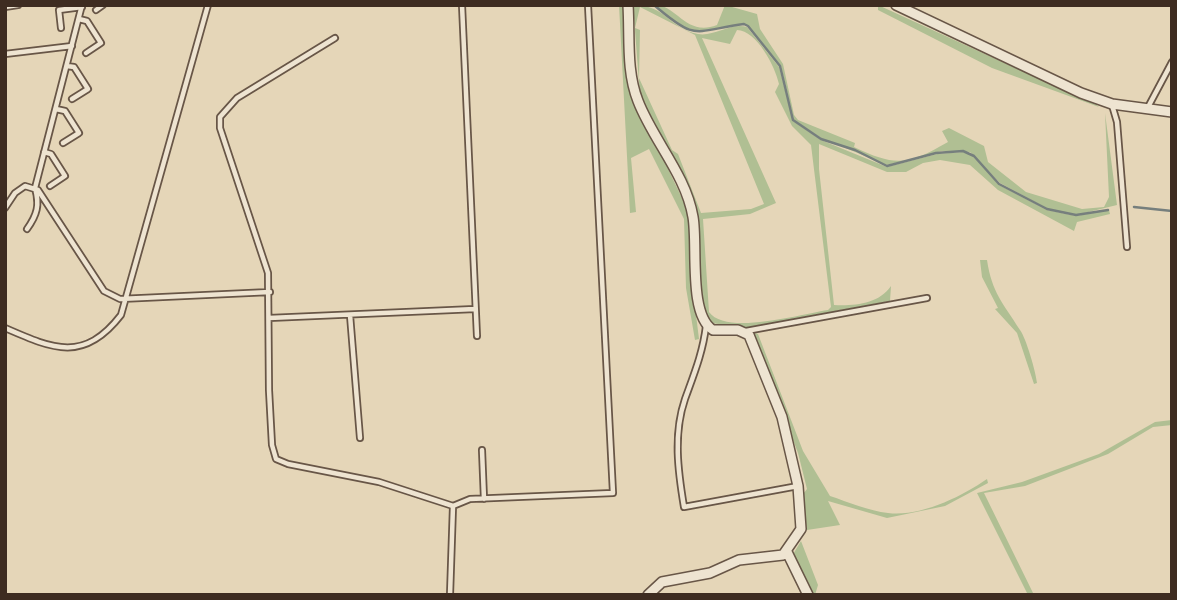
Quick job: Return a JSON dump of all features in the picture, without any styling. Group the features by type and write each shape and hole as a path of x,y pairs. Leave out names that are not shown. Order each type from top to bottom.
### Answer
{"street":[{"path":"628,5 631,77 638,103 677,176 693,216 696,281 706,326 713,330 744,332 749,335 774,393 798,486 801,529 787,552 777,557 738,560 710,573 662,582 648,595"},
{"path":"896,5 1004,59 1112,104 1143,111 1172,112"},
{"path":"787,552 808,595"}],"lane":[{"path":"5,7 18,5"},
{"path":"96,10 103,5"},
{"path":"5,328 51,347 69,350 86,345 111,328 128,298 208,5"},
{"path":"462,5 477,337"},
{"path":"335,38 237,98 220,117 220,128 268,273 269,390 276,458 288,464 380,482 453,506 470,499 613,493 588,5"},
{"path":"26,229 37,212 39,201 35,188 82,6 59,10 61,28"},
{"path":"79,19 88,21 101,43 86,53"},
{"path":"5,54 72,46"},
{"path":"1143,111 1148,108 1172,62"},
{"path":"67,66 74,67 88,89 72,99"},
{"path":"1112,104 1117,122 1128,247"},
{"path":"56,109 65,111 79,133 63,143"},
{"path":"44,152 51,154 65,176 50,186"},
{"path":"5,208 15,192 25,186 35,188 46,200 104,291 111,297 270,292"},
{"path":"744,332 927,298"},
{"path":"269,318 475,309"},
{"path":"350,314 360,438"},
{"path":"706,326 703,351 685,400 676,460 684,507 798,486"},
{"path":"482,450 484,499"},
{"path":"450,595 453,506"}],"green space":[{"path":"619,5 626,5 630,89 690,215 691,274 699,339 695,340 686,288 684,219 649,149 631,158 636,212 630,213"},
{"path":"633,5 653,9 680,27 698,34 735,26 747,27 779,67 793,121 821,140 887,167 937,154 963,152 974,156 999,185 1047,210 1076,216 1109,210 1110,214 1077,222 1074,231 998,190 970,165 940,160 923,163 906,172 887,172 819,144 819,169 834,305 873,300 891,286 890,301 743,328 712,323 704,311 697,217 640,95","holes":["640,7 695,35 764,204 751,209 701,213 678,154 672,150 639,78 640,30 635,28","737,30 751,36 764,51 779,84 775,92 792,126 811,145 831,307 828,310 747,323 718,319 709,312 703,219 750,214 776,203 702,38 730,44"]},
{"path":"655,5 663,6 690,24 706,28 717,25 725,5 757,14 760,29 783,64 794,115 798,120 855,143 854,147 868,153 902,161 887,165 821,138 794,120 781,66 748,26 744,24 697,31 680,24"},
{"path":"878,5 1035,77 1088,98 1099,107 992,68 878,10"},
{"path":"1105,113 1117,205 1076,215 1048,209 1000,183 970,152 942,151 915,158 948,142 942,131 949,128 984,146 988,162 1026,192 1082,209 1104,207 1109,197"},
{"path":"980,260 987,260 995,290 1022,334 1037,383 1034,384 1017,333 995,309 998,308 982,277"},
{"path":"752,332 758,334 803,451 830,496 888,513 913,512 940,504 987,479 988,483 945,506 887,518 828,501 840,525 807,530 800,498 807,489 798,453"},
{"path":"1172,420 1172,425 1153,427 1108,454 1025,486 984,493 1034,595 1028,595 977,493 1022,482 1099,454 1155,422"},
{"path":"801,541 818,585 815,595 810,595 792,556"}],"waterway":[{"path":"654,5 679,25 696,31 744,24 748,26 780,66 793,120 821,139 855,150 887,166 936,153 963,151 974,156 999,184 1047,209 1076,215 1108,210"},
{"path":"1134,207 1172,211"}]}
